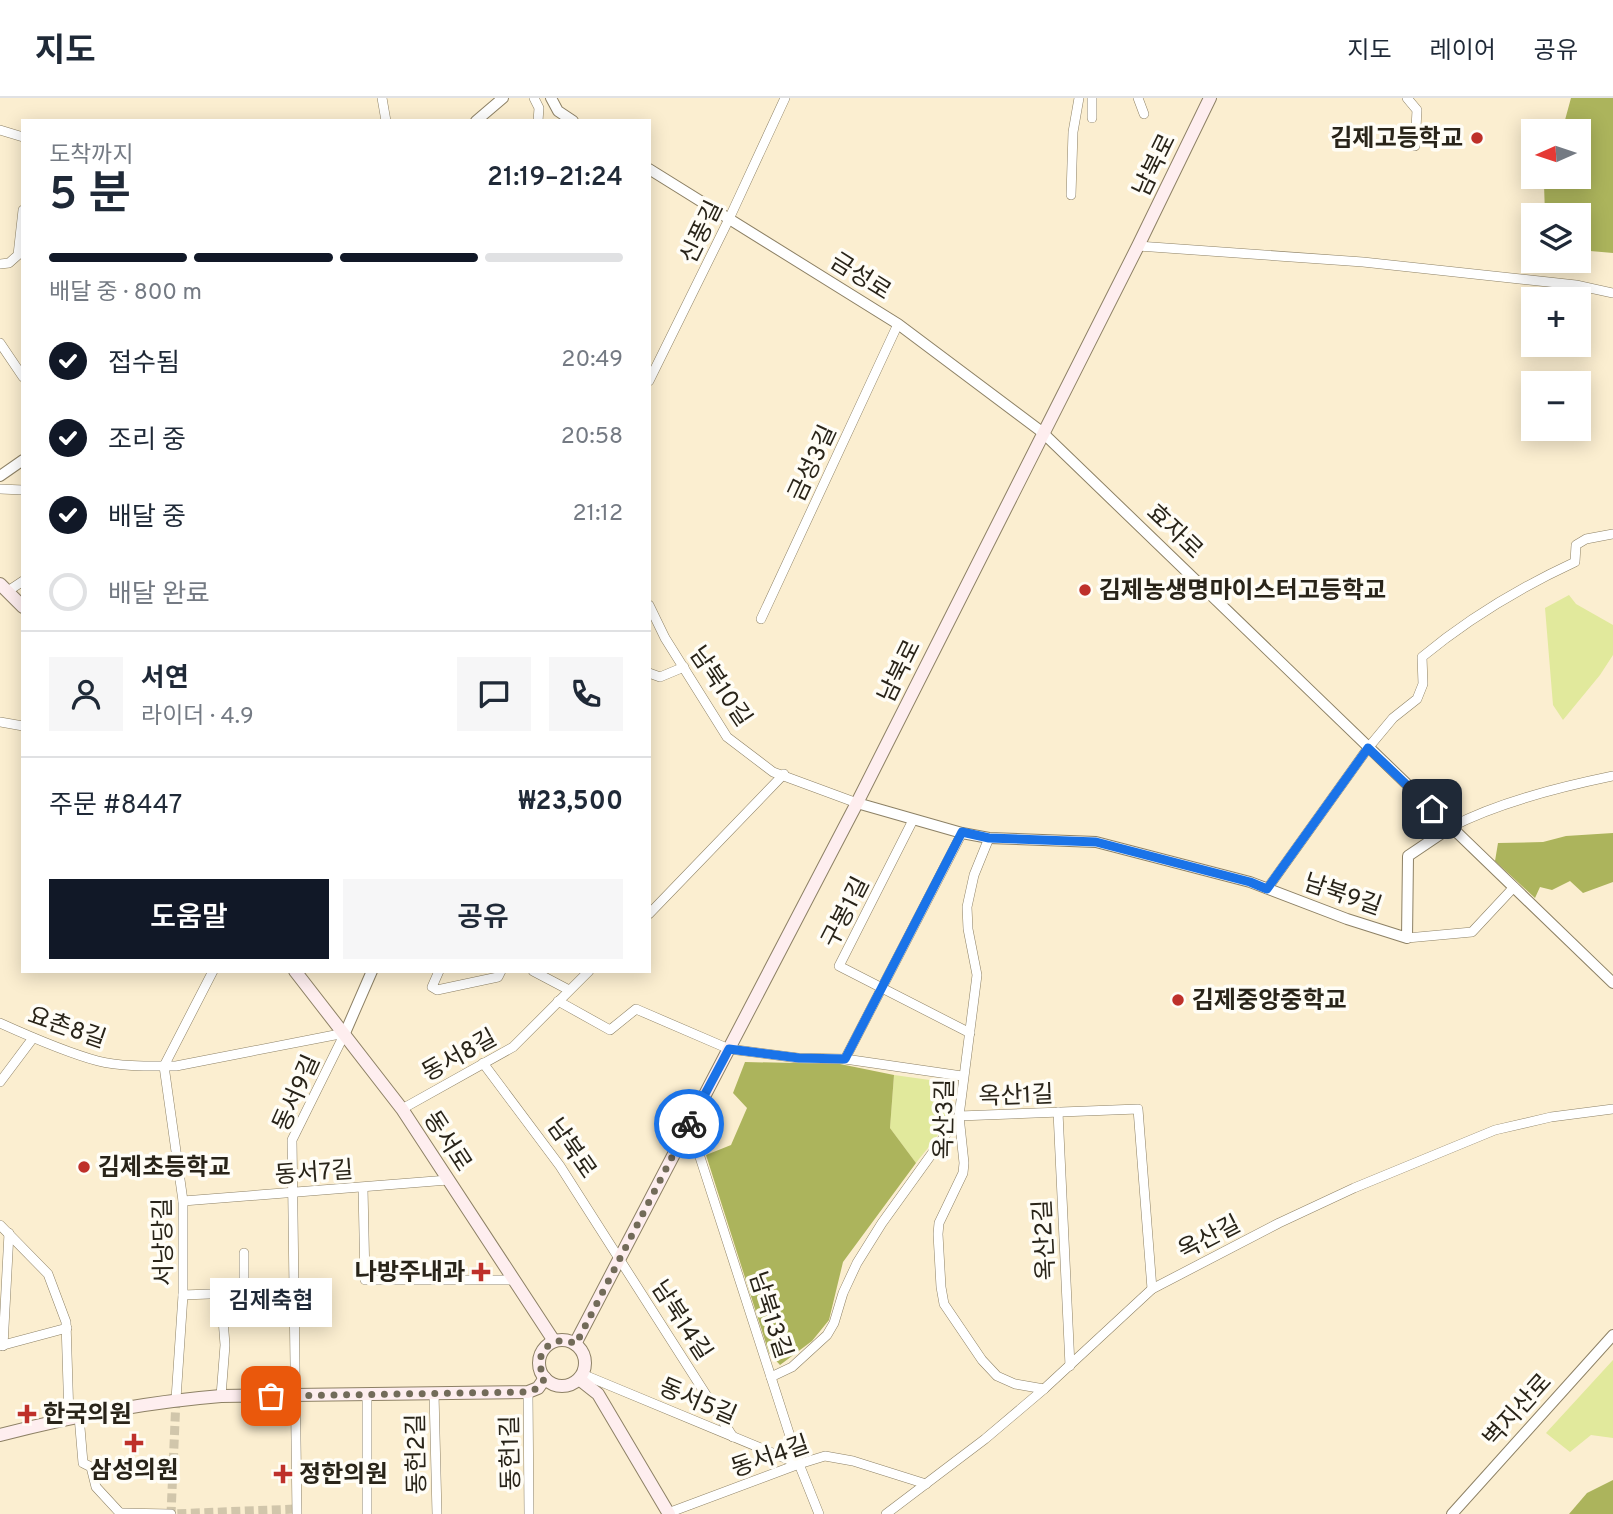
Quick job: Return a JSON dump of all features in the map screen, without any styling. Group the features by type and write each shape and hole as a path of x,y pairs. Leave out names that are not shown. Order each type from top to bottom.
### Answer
{"main road":[{"name":"남북로","path":"576,1344 857,803 1210,98"},
{"path":"4,588 21,605"},
{"name":"동서로","path":"297,973 402,1108 554,1341"},
{"path":"565,1340 576,1344 584,1358 581,1376 565,1386 554,1384 545,1378 540,1368 540,1357 545,1347 554,1341 565,1340"},
{"path":"581,1376 597,1394 668,1513"},
{"path":"0,1435 74,1417 176,1399 221,1396 528,1392 538,1388 545,1378"}],"street":[{"path":"478,119 503,98"},
{"path":"534,98 539,108 538,119"},
{"path":"551,98 558,111 570,119"},
{"name":"신풍길","path":"651,378 785,98"},
{"path":"1071,195 1073,132 1079,98"},
{"path":"1092,98 1092,118"},
{"path":"1138,98 1144,114"},
{"path":"1407,98 1417,110 1415,146"},
{"path":"384,99 386,119"},
{"path":"0,130 21,135"},
{"name":"금성로","path":"651,170 898,324 1042,432"},
{"path":"0,264 9,263 18,255 21,224"},
{"path":"1138,246 1363,262 1576,285 1613,293"},
{"name":"금성3길","path":"761,618 898,324"},
{"path":"0,343 19,363"},
{"name":"효자로","path":"1042,432 1613,983"},
{"path":"0,477 21,461"},
{"path":"0,489 21,490"},
{"path":"1267,889 1368,748 1393,718 1417,699 1423,684 1422,657 1441,641 1525,585 1575,562 1576,545 1586,539 1613,534"},
{"path":"4,588 21,582"},
{"name":"남북10길","path":"651,609 665,638 727,737 774,772 857,803"},
{"path":"651,674 660,677 684,667"},
{"path":"0,722 21,726"},
{"path":"651,912 763,799 784,774"},
{"path":"1514,887 1472,932 1407,938 1408,856 1465,820 1541,794 1613,776"},
{"name":"남북9길","path":"857,803 989,838 1096,842 1250,882 1347,919 1407,938"},
{"name":"구봉1길","path":"913,820 839,966 970,1033"},
{"path":"845,1059 962,832"},
{"name":"옥산3길","path":"989,838 974,875 967,907 968,929 977,975 959,1116 963,1173 939,1223 938,1262 944,1304 982,1360 997,1376 1015,1384 1044,1389"},
{"path":"164,1066 212,973"},
{"path":"345,1033 371,973"},
{"path":"438,973 432,987 436,990 498,977 500,973"},
{"path":"537,973 569,990"},
{"name":"동서8길","path":"402,1108 513,1048 587,973"},
{"path":"558,1001 610,1030 636,1009 729,1049 799,1058 845,1059 962,1076"},
{"name":"요촌8길","path":"0,1023 33,1038 100,1061 164,1066"},
{"name":"동서9길","path":"164,1066 176,1066 345,1033"},
{"name":"동서9길","path":"297,1514 292,1140 345,1033"},
{"path":"0,1082 33,1038"},
{"name":"남북로","path":"483,1063 560,1166 621,1260"},
{"name":"서낭당길","path":"164,1066 183,1201 183,1295 176,1399"},
{"name":"옥산1길","path":"771,1377 792,1367 827,1335 834,1324 843,1293 857,1263 882,1223 959,1116 1138,1109 1152,1289"},
{"name":"옥산길","path":"886,1514 985,1439 1070,1366 1152,1289 1267,1229 1354,1188 1495,1130 1551,1117 1613,1109"},
{"name":"옥산2길","path":"1058,1112 1070,1366"},
{"name":"남북13길","path":"687,1128 698,1151 799,1464 819,1514"},
{"name":"동서7길","path":"183,1201 448,1180"},
{"path":"363,1188 365,1280 514,1280"},
{"path":"0,1225 48,1274 67,1328 74,1417 83,1462 90,1467 96,1487 120,1514 172,1514"},
{"path":"9,1233 1,1346 67,1328"},
{"path":"244,1253 244,1293"},
{"name":"남북14길","path":"621,1260 733,1437"},
{"path":"183,1295 293,1291"},
{"path":"220,1293 225,1345 221,1396"},
{"name":"벽지산로","path":"1452,1514 1613,1335"},
{"name":"동서5길","path":"581,1376 799,1464"},
{"name":"동헌1길","path":"528,1392 529,1514"},
{"name":"동헌2길","path":"434,1393 437,1514"},
{"path":"367,1395 367,1514"},
{"name":"동서4길","path":"668,1513 799,1464 825,1457 853,1461 926,1484"}],"green space":[{"path":"1571,98 1613,98 1613,253 1591,251 1591,203 1545,203 1544,189 1591,189 1591,119 1565,119"},
{"path":"1569,595 1576,604 1613,625 1613,655 1563,720 1553,705 1545,608"},
{"path":"1613,833 1613,882 1583,893 1570,881 1552,890 1540,887 1535,898 1495,861 1498,843 1543,842 1566,836"},
{"path":"745,1062 840,1064 894,1075 890,1128 916,1163 843,1262 829,1320 812,1341 780,1365 769,1353 706,1155 731,1145 747,1108 733,1093"},
{"path":"894,1075 944,1082 948,1094 949,1106 944,1126 916,1163 890,1128"},
{"path":"1613,1360 1613,1438 1591,1435 1570,1452 1546,1433"},
{"path":"1613,1480 1613,1514 1569,1514 1587,1493"}],"tunnel":[{"path":"176,1399 171,1514 297,1509"}],"way so far":[{"path":"271,1396 528,1392 538,1388 545,1378 539,1363 542,1352 554,1341 565,1340 576,1344 689,1124"}],"place":[{"name":"김제고등학교","path":"1477,138"},
{"name":"김제농생명마이스터고등학교","path":"1085,590"},
{"name":"김제중앙중학교","path":"1178,1000"},
{"name":"김제초등학교","path":"84,1167"},
{"name":"나방주내과","path":"481,1272"},
{"name":"김제축협","path":"271,1396"},
{"name":"한국의원","path":"27,1414"},
{"name":"삼성의원","path":"134,1443"},
{"name":"정한의원","path":"283,1474"}],"route":[{"path":"689,1124 729,1049 799,1058 845,1059 962,832 989,838 1096,842 1250,882 1267,889 1368,748 1432,809"}]}
